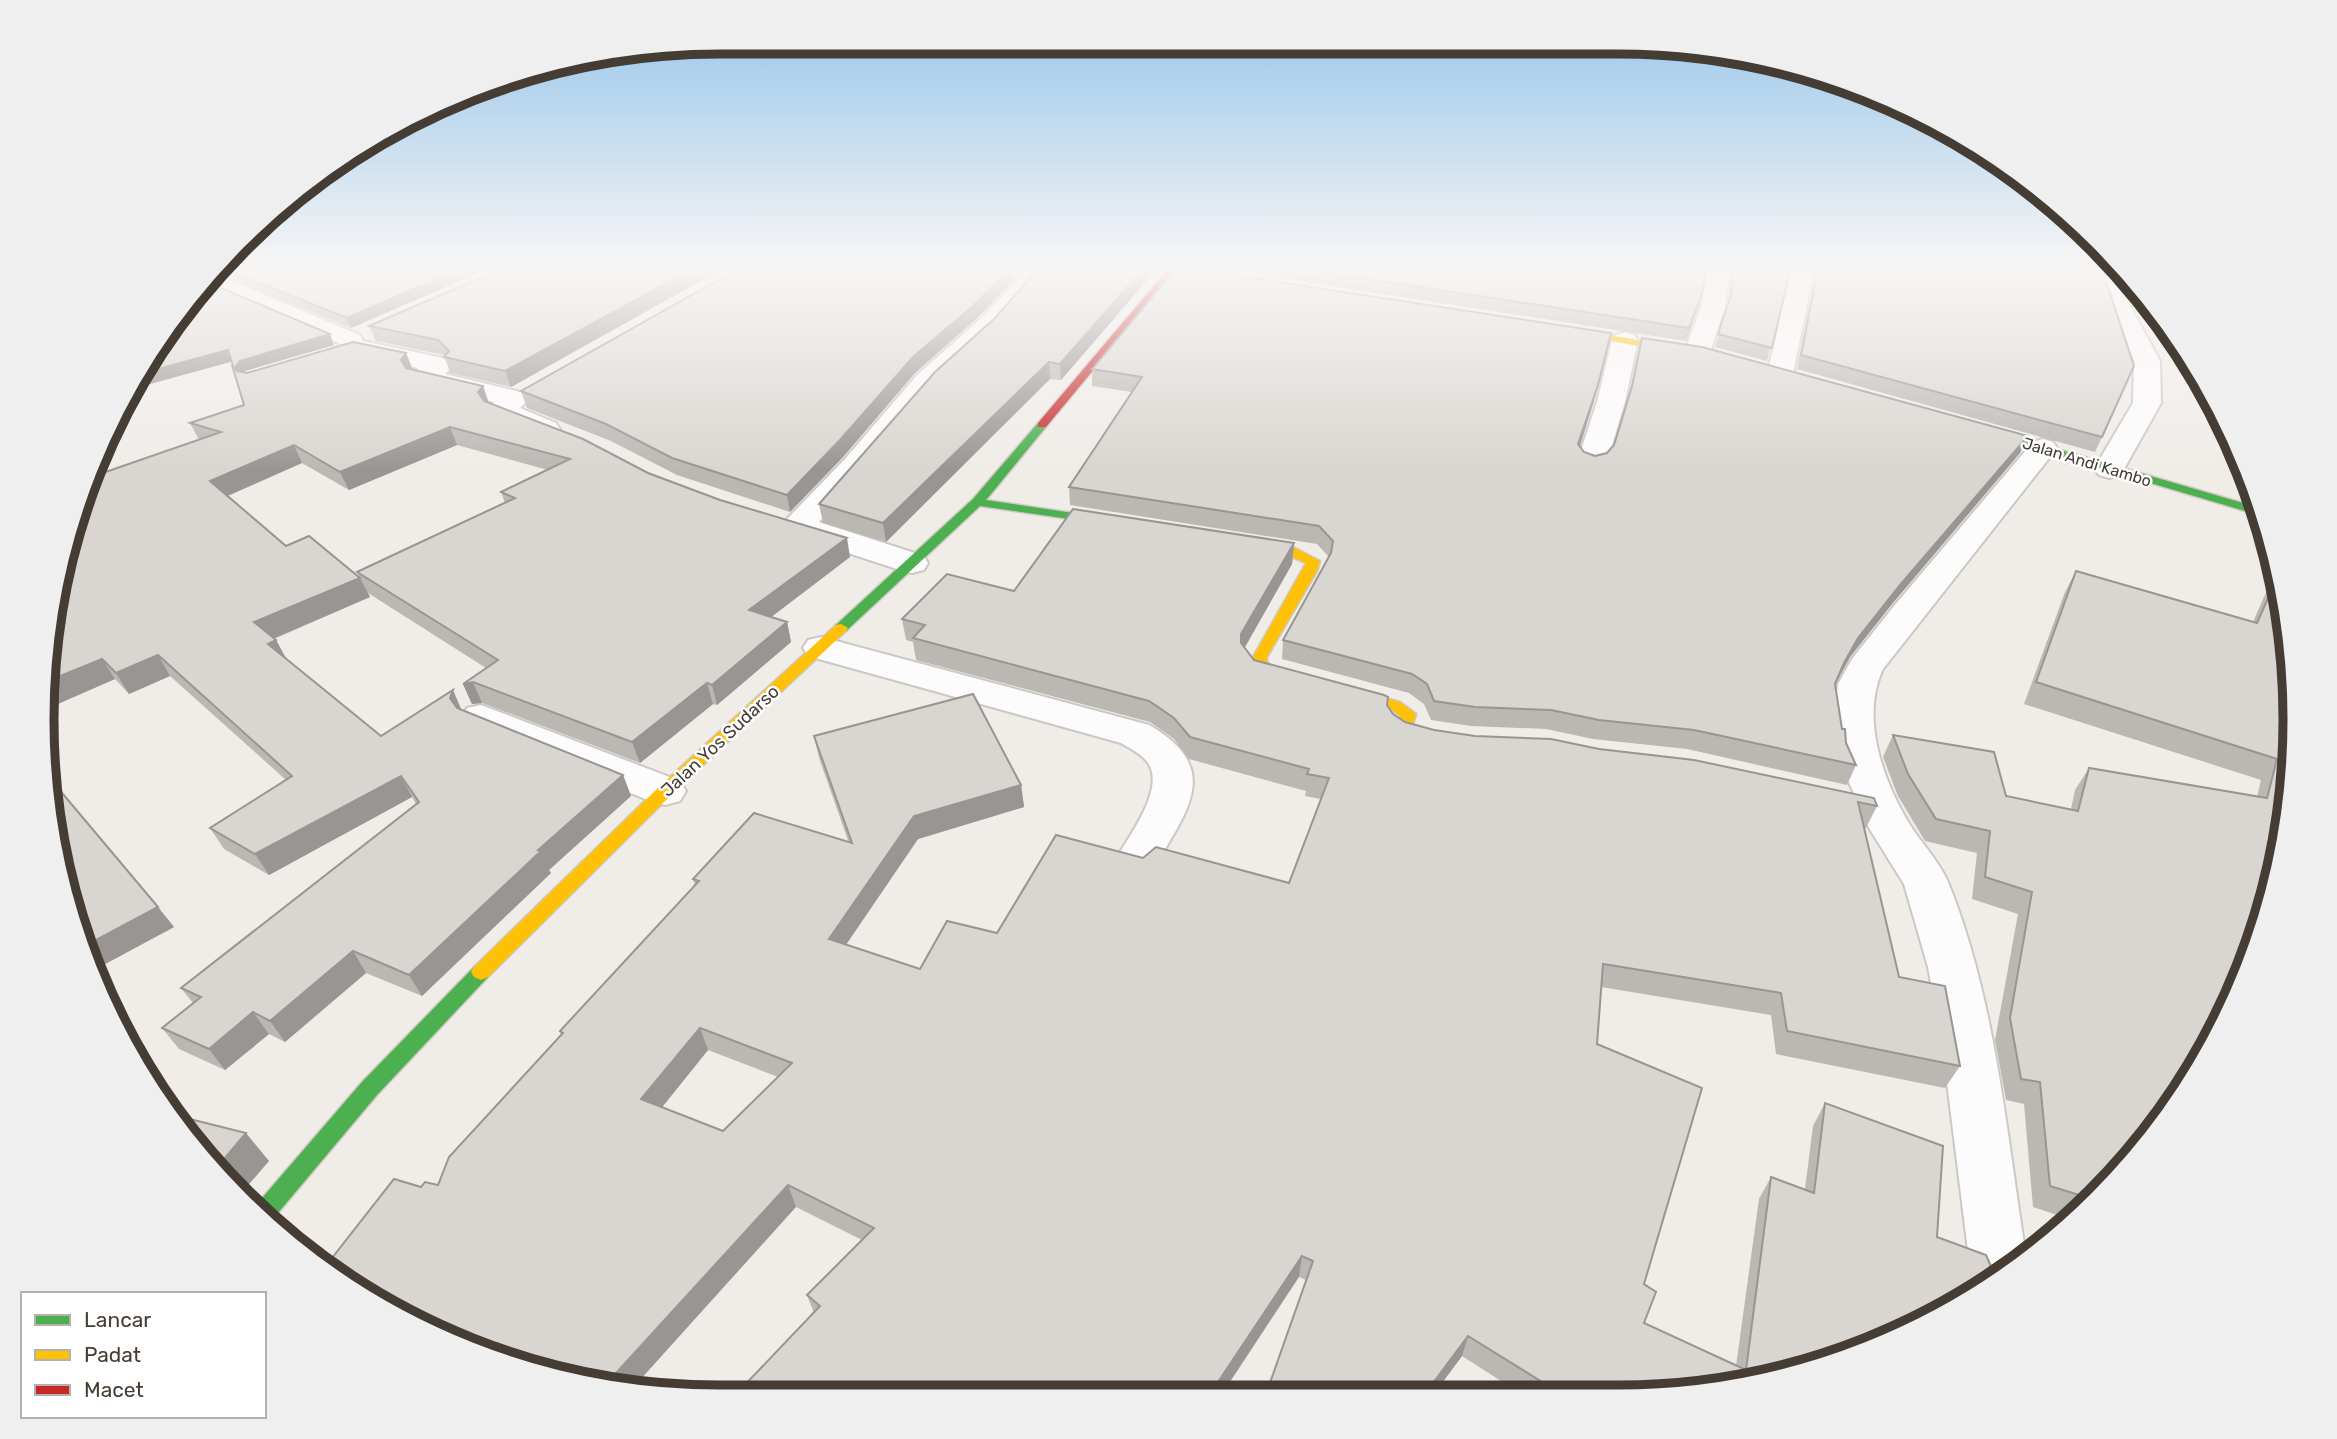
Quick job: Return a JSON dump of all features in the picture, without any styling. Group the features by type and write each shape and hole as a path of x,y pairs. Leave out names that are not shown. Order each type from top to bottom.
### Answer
{"street":[{"path":"324,336 347,348 434,363 438,369 424,377 515,399"},
{"path":"347,348 367,336"},
{"path":"912,563 785,523 855,465 926,381 976,336"},
{"name":"Jalan Yos Sudarso","path":"268,1208 318,1147 433,1019 665,791 977,502 1112,336"},
{"path":"1600,336 1703,355 1707,336"},
{"path":"1781,374 1789,336"},
{"path":"2109,469 2147,403 2147,361 2134,336"},
{"path":"1592,462 1611,402 1625,340"},
{"path":"541,385 515,399 502,410 573,439"},
{"name":"Jalan Andi Kambo","path":"1957,423 2248,508"},
{"path":"2000,1264 1967,1042 1952,967 1925,881 1890,828 1868,805 1854,706 1857,684 1865,667 1906,613 2043,449"},
{"path":"977,502 1136,526"},
{"path":"1228,540 1289,549 1303,553 1313,561 1310,571 1260,657 1260,663 1267,670 1395,705 1408,714 1405,725 1412,732 1469,740"},
{"path":"821,648 1135,734 1154,743 1172,761 1176,783 1137,860"},
{"path":"481,717 665,791"}],"building":[{"path":"176,336 323,336 240,361 234,369 228,350 153,370"},
{"path":"419,336 569,336 505,371 444,357 449,351 438,340"},
{"path":"619,336 937,336 913,357 787,495 672,458 606,424 521,391"},
{"path":"975,336 1084,336 1060,364 1049,362 883,523 819,504 935,372"},
{"path":"1120,336 1610,336 1598,385 1578,444 1584,452 1595,456 1607,453 1614,445 1632,386 1642,338 1702,347 2028,436 1900,585 1858,638 1844,663 1835,684 1842,729 1845,729 1846,743 1856,765 1694,730 1599,720 1551,710 1475,707 1434,701 1427,684 1412,674 1283,640 1331,553 1333,541 1319,526 1069,487 1142,377 1092,369"},
{"path":"1726,336 1775,336 1772,348"},
{"path":"1805,336 2124,336 2134,366 2102,437 1801,355"},
{"path":"353,342 406,353 401,360 406,368 483,386 478,392 484,401 583,439 648,473 720,500 847,538 749,610 787,622 712,685 707,683 632,742 473,682 463,684 498,660 357,572 515,498 501,492 570,459 450,427 340,472 294,445 210,481 286,546 309,536 360,578 254,622 276,640 268,644 381,736 453,690 450,698 457,708 623,775 538,850 541,851 409,975 353,951 270,1021 253,1012 209,1049 162,1028 201,997 181,988 419,802 401,776 255,854 210,828 292,776 158,655 116,673 102,659 56,678 67,590 77,547 102,473 221,432 190,423 244,405 232,365 237,371 247,373"},
{"path":"1073,509 1294,543 1241,634 1241,643 1254,660 1384,695 1388,697 1387,705 1393,714 1405,722 1434,730 1475,736 1551,739 1599,749 1694,760 1874,798 1877,806 1858,802 1899,977 1945,986 1960,1066 1787,1031 1781,993 1603,964 1597,1044 1702,1088 1644,1284 1656,1292 1644,1323 1746,1370 1771,1177 1814,1193 1825,1103 1943,1146 1937,1237 1986,1255 1992,1269 1912,1316 1831,1349 1747,1372 1661,1383 1547,1385 1468,1336 1431,1385 1269,1385 1313,1261 1302,1256 1216,1385 745,1385 820,1306 807,1295 874,1228 788,1185 613,1376 547,1362 465,1334 387,1296 331,1259 394,1179 421,1187 425,1182 438,1185 449,1157 563,1033 560,1031 699,881 693,879 754,813 852,843 814,736 973,694 1021,785 914,816 829,939 920,969 947,921 997,933 1056,835 1143,858 1156,847 1289,883 1329,778 1307,774 1309,769 1190,737 1174,718 1149,701 913,638 925,625 902,619 947,574 1014,591","holes":["700,1028 792,1063 723,1131 641,1099"]},
{"path":"2076,571 2257,623 2270,593 2277,633 2283,720 2277,806 2260,892 2232,974 2194,1052 2145,1124 2118,1158 2082,1196 2050,1186 2040,1082 2021,1079 2010,1018 2032,892 1985,877 1990,831 1936,819 1908,774 1893,735 1994,752 2006,796 2078,811 2089,768 2267,798 2277,759 2036,682"},
{"path":"58,789 158,907 93,942 77,892 67,849"},
{"path":"188,1118 246,1133 222,1161"}],"traffic: fast":[{"path":"841,628 977,502 1042,425"},
{"path":"1975,428 2248,508"},
{"path":"977,502 1120,524"},
{"path":"268,1208 424,1029 481,972"}],"traffic: slow":[{"path":"1600,336 1693,353"},
{"path":"1242,543 1288,550 1313,561 1310,571 1260,657 1260,663 1267,671 1395,705 1408,714 1405,725 1412,732 1449,739"},
{"path":"481,972 665,791 841,628"}],"traffic: jam":[{"path":"1042,425 1116,336"}]}
